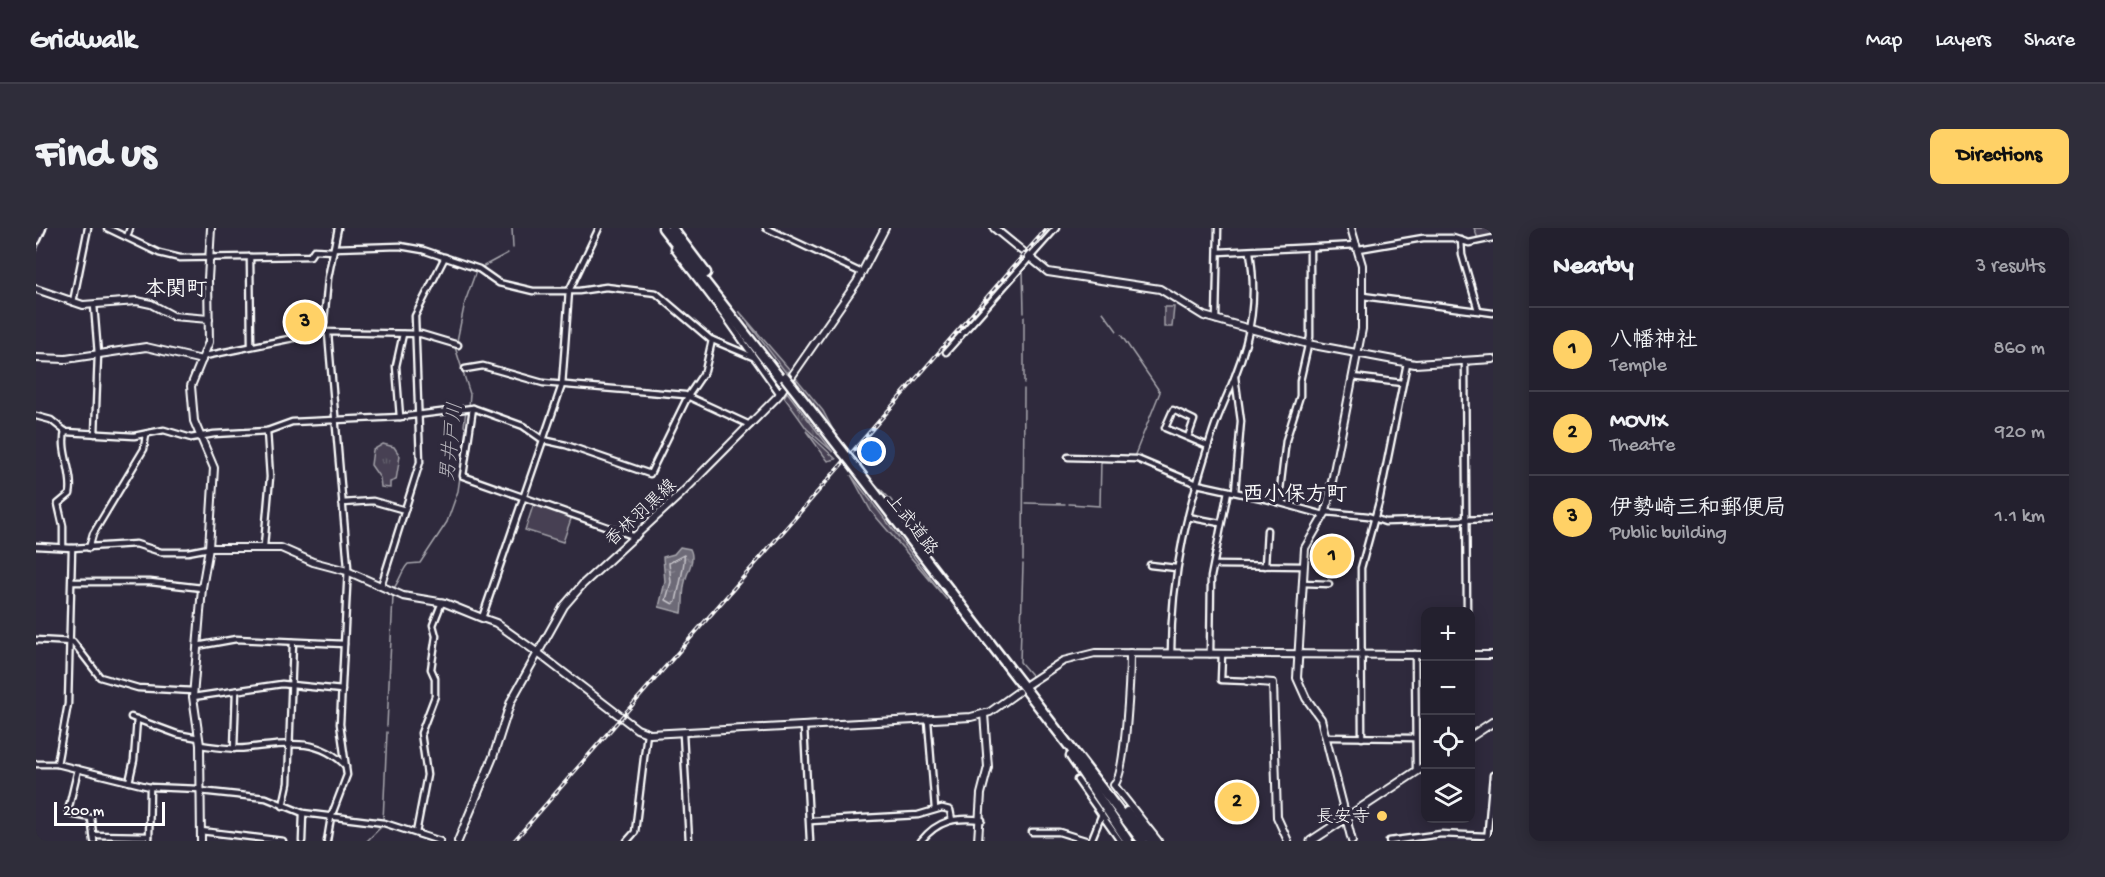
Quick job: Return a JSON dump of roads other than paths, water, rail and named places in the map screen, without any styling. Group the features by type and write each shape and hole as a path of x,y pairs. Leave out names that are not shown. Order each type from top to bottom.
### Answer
{"highway":[{"path":"36,239 41,228"},
{"name":"上武道路","path":"663,228 712,294 784,379"},
{"name":"上武道路","path":"672,228 841,454 1142,841"},
{"path":"1072,753 1128,841"},
{"path":"1072,753 1151,841"},
{"name":"上武道路","path":"1072,753 1136,841"}],"main road":[{"path":"1475,734 1492,725"},
{"path":"1311,841 1421,768"}],"street":[{"path":"74,302 88,228"},
{"path":"107,228 168,256 209,258 310,256 314,250 400,246 445,257 479,269 488,278 505,285 534,291 569,291 606,287 656,293 712,340 753,357"},
{"path":"127,237 130,228"},
{"path":"201,841 200,741 193,694 202,588 209,548 214,468 194,421 191,386 209,342 211,228"},
{"path":"327,841 331,817 342,795 347,775 340,724 347,571 326,333 333,249 338,228"},
{"path":"482,618 562,385 569,291 599,228"},
{"path":"766,228 862,273"},
{"name":"香林羽黒線","path":"458,841 464,821 486,777 511,701 571,596 636,537 780,394 862,273 885,228"},
{"path":"994,228 1044,270 1059,276 1160,289 1193,311 1250,329 1308,344 1407,363 1430,365 1493,359"},
{"path":"946,352 1056,228"},
{"path":"1216,320 1218,228"},
{"path":"1351,228 1358,247 1363,296 1358,354 1325,513 1305,548 1298,682 1321,719 1352,841"},
{"path":"1218,252 1358,247 1423,238 1451,237 1469,243 1493,238"},
{"path":"1461,240 1462,255 1478,310"},
{"path":"1283,503 1280,490 1286,440 1300,396 1300,381 1308,344 1311,303 1310,248"},
{"path":"674,249 683,257"},
{"path":"1172,653 1172,598 1176,568 1188,517 1208,446 1235,377 1250,329 1255,290 1250,252"},
{"path":"250,257 251,345"},
{"path":"381,586 420,462 415,316 418,305 445,257"},
{"path":"36,289 74,302 94,305 141,302 173,316 209,319"},
{"path":"712,294 780,394"},
{"path":"1363,296 1493,313"},
{"path":"94,305 98,354 95,434"},
{"path":"36,358 61,359 146,347 203,358 251,345 326,333 363,331 416,334 458,345"},
{"path":"400,417 396,366 403,334"},
{"path":"36,416 51,420 65,431 134,436 164,430 187,437 267,431 292,422 335,418 400,417 473,408 523,426 543,440 566,445 650,474 688,396 705,371 712,340"},
{"path":"1465,362 1467,607"},
{"path":"1362,738 1361,568 1379,502 1407,363"},
{"path":"465,369 490,366 543,383 688,396 750,425"},
{"path":"1235,377 1241,421 1235,492"},
{"path":"1353,377 1402,383"},
{"path":"473,408 464,476 636,537"},
{"path":"1188,437 1194,420 1173,410 1165,428 1208,446"},
{"path":"63,548 63,526 58,504 70,495 71,479 64,448 65,431"},
{"path":"264,546 270,477 267,431"},
{"path":"88,548 93,534 144,449 146,434"},
{"path":"1068,457 1135,459 1197,484 1325,513 1373,518 1385,522 1493,519"},
{"path":"1210,654 1211,577 1227,491"},
{"path":"342,503 373,501 405,510"},
{"path":"1188,517 1220,523"},
{"path":"1265,566 1268,530"},
{"path":"36,546 88,548 136,544 162,552 264,546 281,548 313,562 347,571 407,597 442,602 500,626 647,733 683,734 927,721 984,714 1018,692"},
{"path":"57,764 67,714 72,548"},
{"path":"1150,565 1176,568"},
{"path":"1215,565 1304,566"},
{"path":"72,582 150,582 202,588"},
{"path":"1303,582 1329,584"},
{"path":"416,833 427,775 422,734 435,696 435,678 431,669 436,636 433,625 442,602"},
{"path":"197,646 236,639 344,644"},
{"path":"36,640 70,641 100,677 138,688 193,694 291,685 342,690"},
{"path":"283,806 288,783 292,642"},
{"path":"1130,653 1124,744 1119,779 1114,784 1158,841"},
{"path":"1028,684 1056,664 1076,656 1130,653 1421,655"},
{"path":"1222,654 1221,680 1273,683 1277,817 1288,841"},
{"path":"1415,654 1416,771"},
{"path":"1475,655 1493,655"},
{"path":"234,749 236,691"},
{"path":"978,841 982,820 981,798 988,767 984,714"},
{"path":"131,717 177,734 234,749 315,745 332,751 346,766"},
{"path":"129,782 135,760 137,719"},
{"path":"927,721 935,809"},
{"path":"804,728 810,841"},
{"path":"627,841 635,832 647,733"},
{"path":"683,734 689,841"},
{"path":"1327,737 1415,738"},
{"path":"36,764 57,764 150,787 266,798 303,813 384,824 440,841"},
{"path":"78,769 68,811 70,814 91,818 93,838 149,838 150,787"},
{"path":"1389,841 1441,834 1487,839 1493,775"},
{"path":"1077,780 1120,841"},
{"path":"810,821 918,815 935,809 949,809 952,820"},
{"path":"302,841 303,813"},
{"path":"1032,832 1059,832 1090,841 1102,814"},
{"path":"921,841 932,827 952,820 982,820"},
{"path":"201,831 283,841"}],"water":[{"path":"680,547 690,549 692,553 684,586 682,613 659,607 665,582 663,557 674,554"}],"waterway":[{"path":"44,234 46,228"},
{"name":"男井戸川","path":"512,228 513,248"},
{"path":"36,252 42,239"},
{"name":"男井戸川","path":"482,267 508,253"},
{"path":"1023,269 1024,313"},
{"name":"男井戸川","path":"457,341 465,302 476,271"},
{"path":"1103,312 1117,331"},
{"path":"1024,317 1024,383"},
{"path":"1121,335 1160,392 1134,457"},
{"name":"男井戸川","path":"455,347 470,394 469,406"},
{"path":"1023,560 1024,389"},
{"name":"男井戸川","path":"394,588 408,564 420,563 447,522 458,491 467,429 464,426 466,410"},
{"path":"1069,504 1100,506 1101,461 1117,461"},
{"path":"1026,503 1065,504"},
{"path":"1023,564 1020,662 1032,676"},
{"name":"男井戸川","path":"387,726 393,596"},
{"path":"1475,730 1484,724"},
{"name":"男井戸川","path":"383,821 387,732"},
{"name":"男井戸川","path":"367,841 383,825"}],"railway":[{"path":"514,841 1047,228"}],"place":[{"name":"伊勢崎三和郵便局","path":"305,322"},
{"name":"八幡神社","path":"1332,556"},
{"name":"MOVIX","path":"1237,802"},
{"name":"長安寺","path":"1382,816"}],"district":[{"name":"本関町","path":"176,288"},
{"name":"西小保方町","path":"1295,493"}]}
